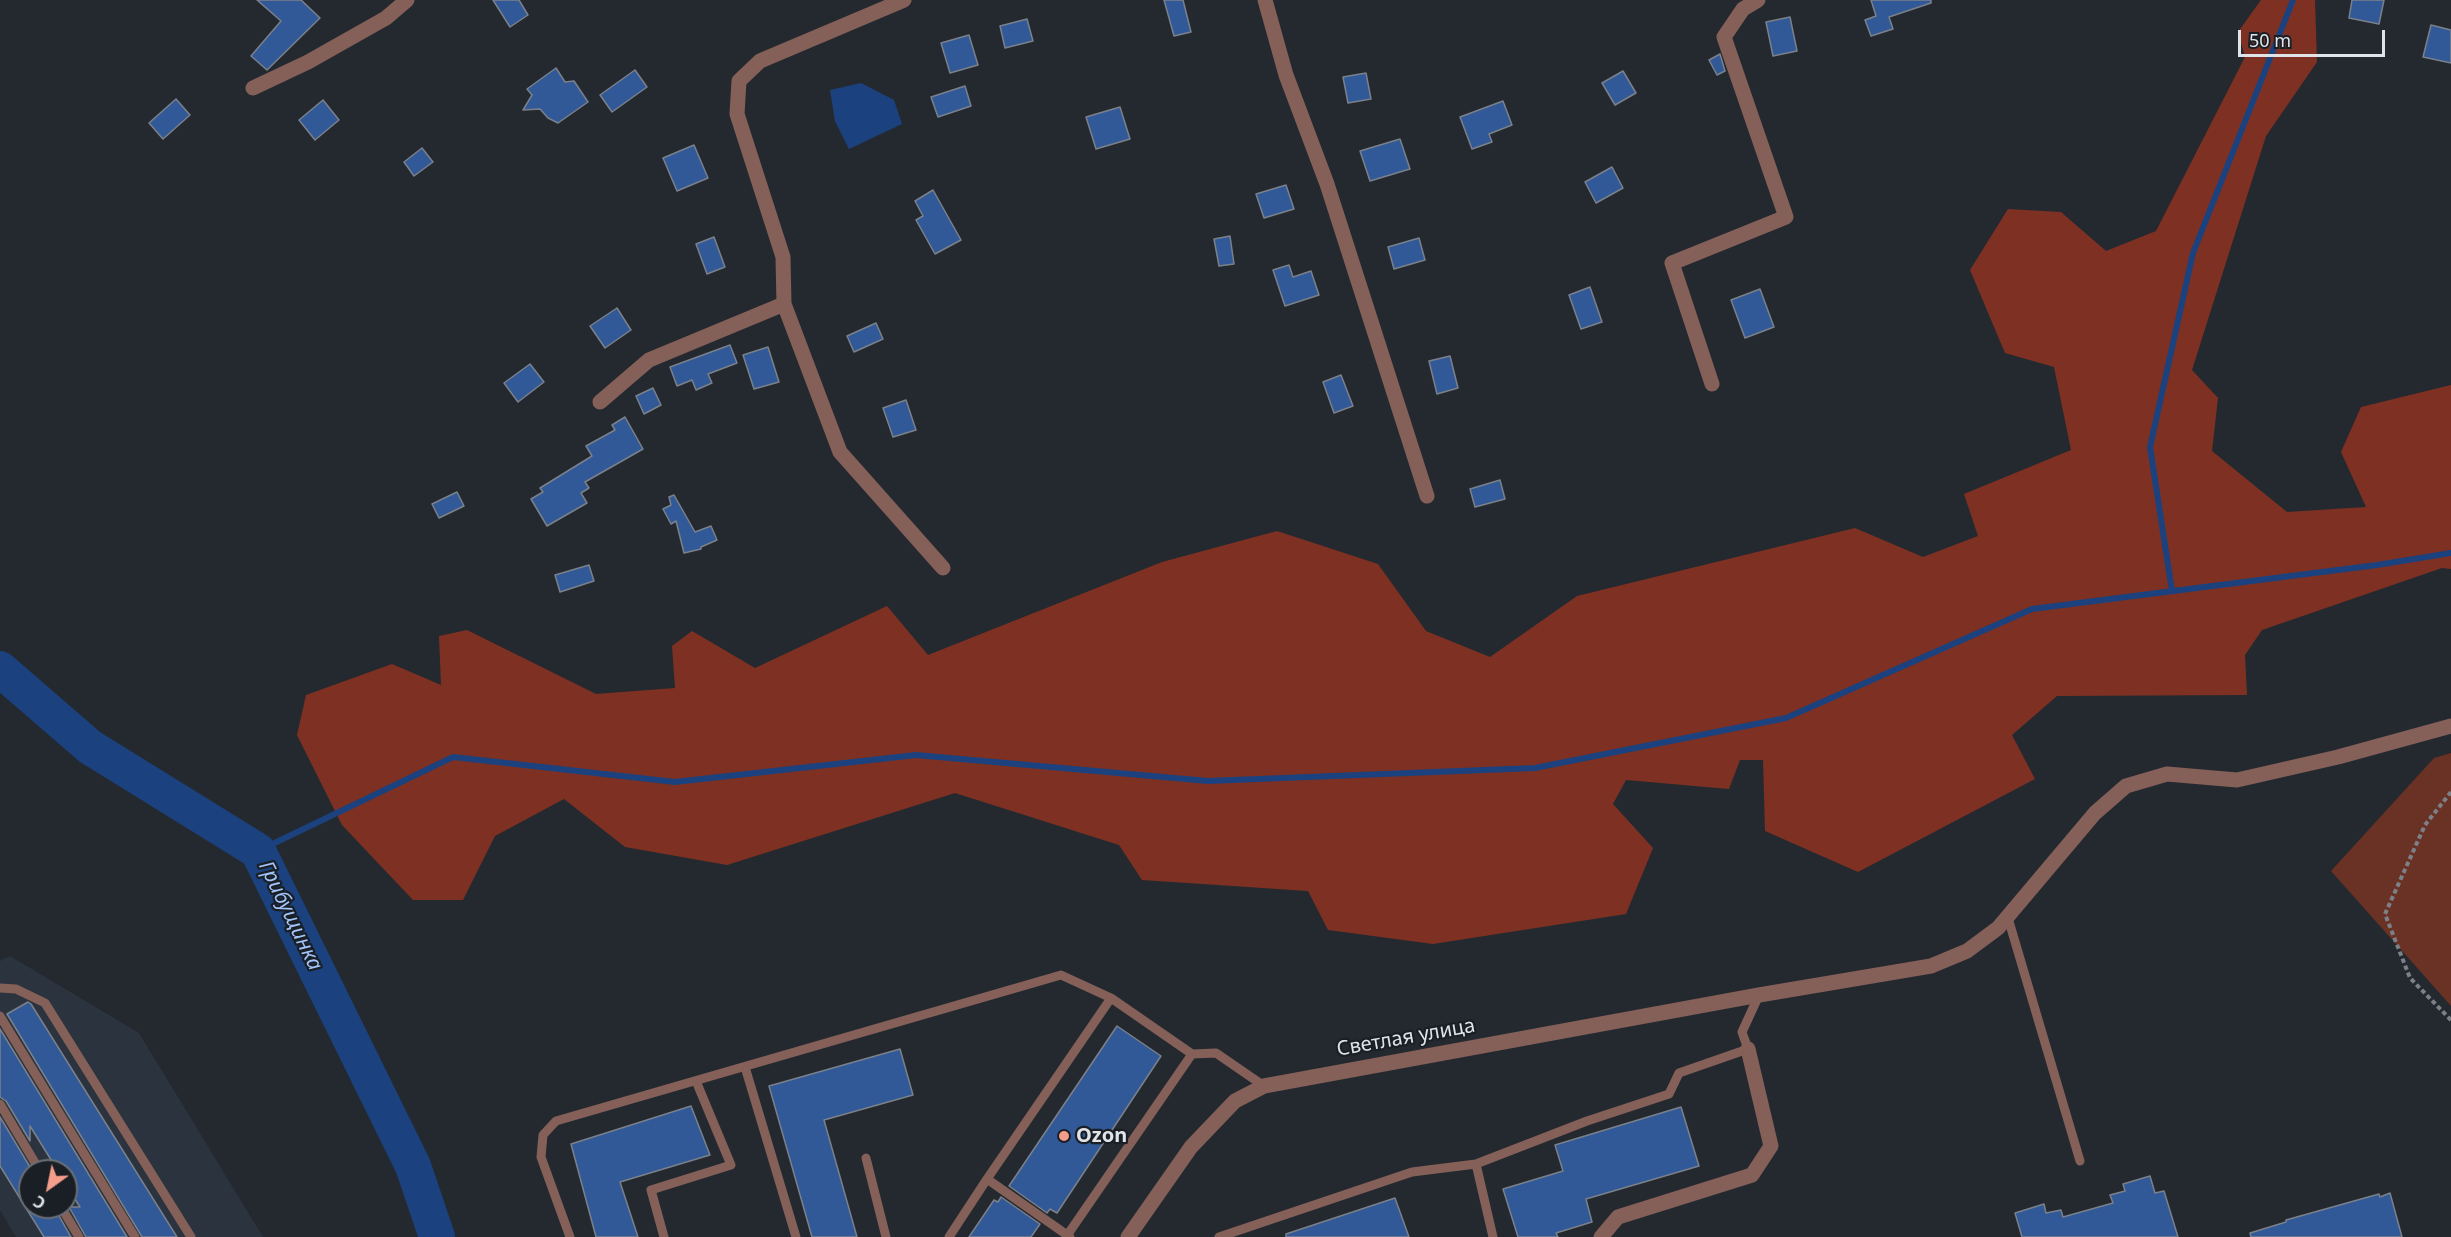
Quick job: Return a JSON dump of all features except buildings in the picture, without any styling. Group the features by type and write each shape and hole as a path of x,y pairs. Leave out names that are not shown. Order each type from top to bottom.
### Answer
{"street":[{"path":"253,88 308,62 386,18 407,0"},
{"path":"904,0 760,61 739,81 736,114 783,257 784,304 840,452 943,568"},
{"path":"1265,0 1286,75 1328,184 1427,496"},
{"path":"1712,384 1672,263 1786,217 1724,37 1743,9 1758,0"},
{"path":"600,402 649,360 784,304"},
{"name":"Светлая улица","path":"1128,1237 1191,1147 1234,1101 1264,1086 1759,995 1931,966 1967,951 2008,918 2096,813 2126,786 2167,774 2237,780 2338,757 2451,726"},
{"path":"1601,1237 1618,1217 1752,1174 1771,1146 1748,1049"}],"lane":[{"path":"2008,918 2080,1161"},
{"path":"570,1237 541,1157 543,1135 556,1121 1061,975 1111,998 1192,1054 1216,1053 1264,1086"},
{"path":"0,988 16,989 45,1003 191,1237"},
{"path":"1219,1237 1412,1172 1476,1164 1587,1121 1670,1094 1679,1073 1748,1049 1742,1032 1759,995"},
{"path":"949,1237 1111,998"},
{"path":"0,1016 135,1237"},
{"path":"987,1179 1068,1236 1192,1054"},
{"path":"745,1067 796,1237"},
{"path":"664,1237 651,1190 731,1165 696,1081"},
{"path":"0,1104 33,1159"},
{"path":"866,1158 886,1237"},
{"path":"1476,1164 1493,1237"},
{"path":"68,1219 79,1237"}],"path":[{"path":"2451,792 2425,825 2385,914 2410,978 2451,1020"}],"shaded area":[{"path":"2261,0 2315,0 2317,62 2266,136 2192,370 2218,398 2212,451 2287,512 2366,507 2341,452 2361,407 2451,385 2451,569 2442,568 2262,630 2245,655 2247,695 2057,696 2012,735 2035,779 1858,872 1765,831 1763,760 1740,760 1729,789 1626,780 1613,804 1653,848 1626,914 1433,944 1328,930 1308,891 1142,880 1119,845 955,793 727,865 625,847 564,799 495,836 463,900 413,900 342,825 297,735 306,695 392,664 441,685 439,636 467,630 596,694 675,688 672,646 692,631 755,668 887,606 928,655 1162,562 1277,531 1378,564 1426,631 1490,657 1577,596 1855,528 1923,557 1978,536 1964,494 2071,450 2054,367 2005,353 1970,270 2008,209 2061,212 2106,251 2156,231 2245,57 2238,32"},
{"path":"2451,753 2451,1006 2331,871 2434,758"},
{"path":"10,956 139,1033 263,1237 16,1237 0,1210 0,961"}],"water":[{"path":"861,83 894,100 902,124 849,149 835,121 830,90"}],"waterway":[{"path":"2172,591 2150,447 2193,253 2293,0"},
{"path":"258,851 453,757 675,782 916,755 1208,781 1535,768 1786,718 2032,609 2377,565 2451,553"},
{"name":"Грибущинка","path":"0,669 90,747 258,851 413,1166 437,1237"}],"place":[{"name":"Ozon","path":"1064,1136"}]}
